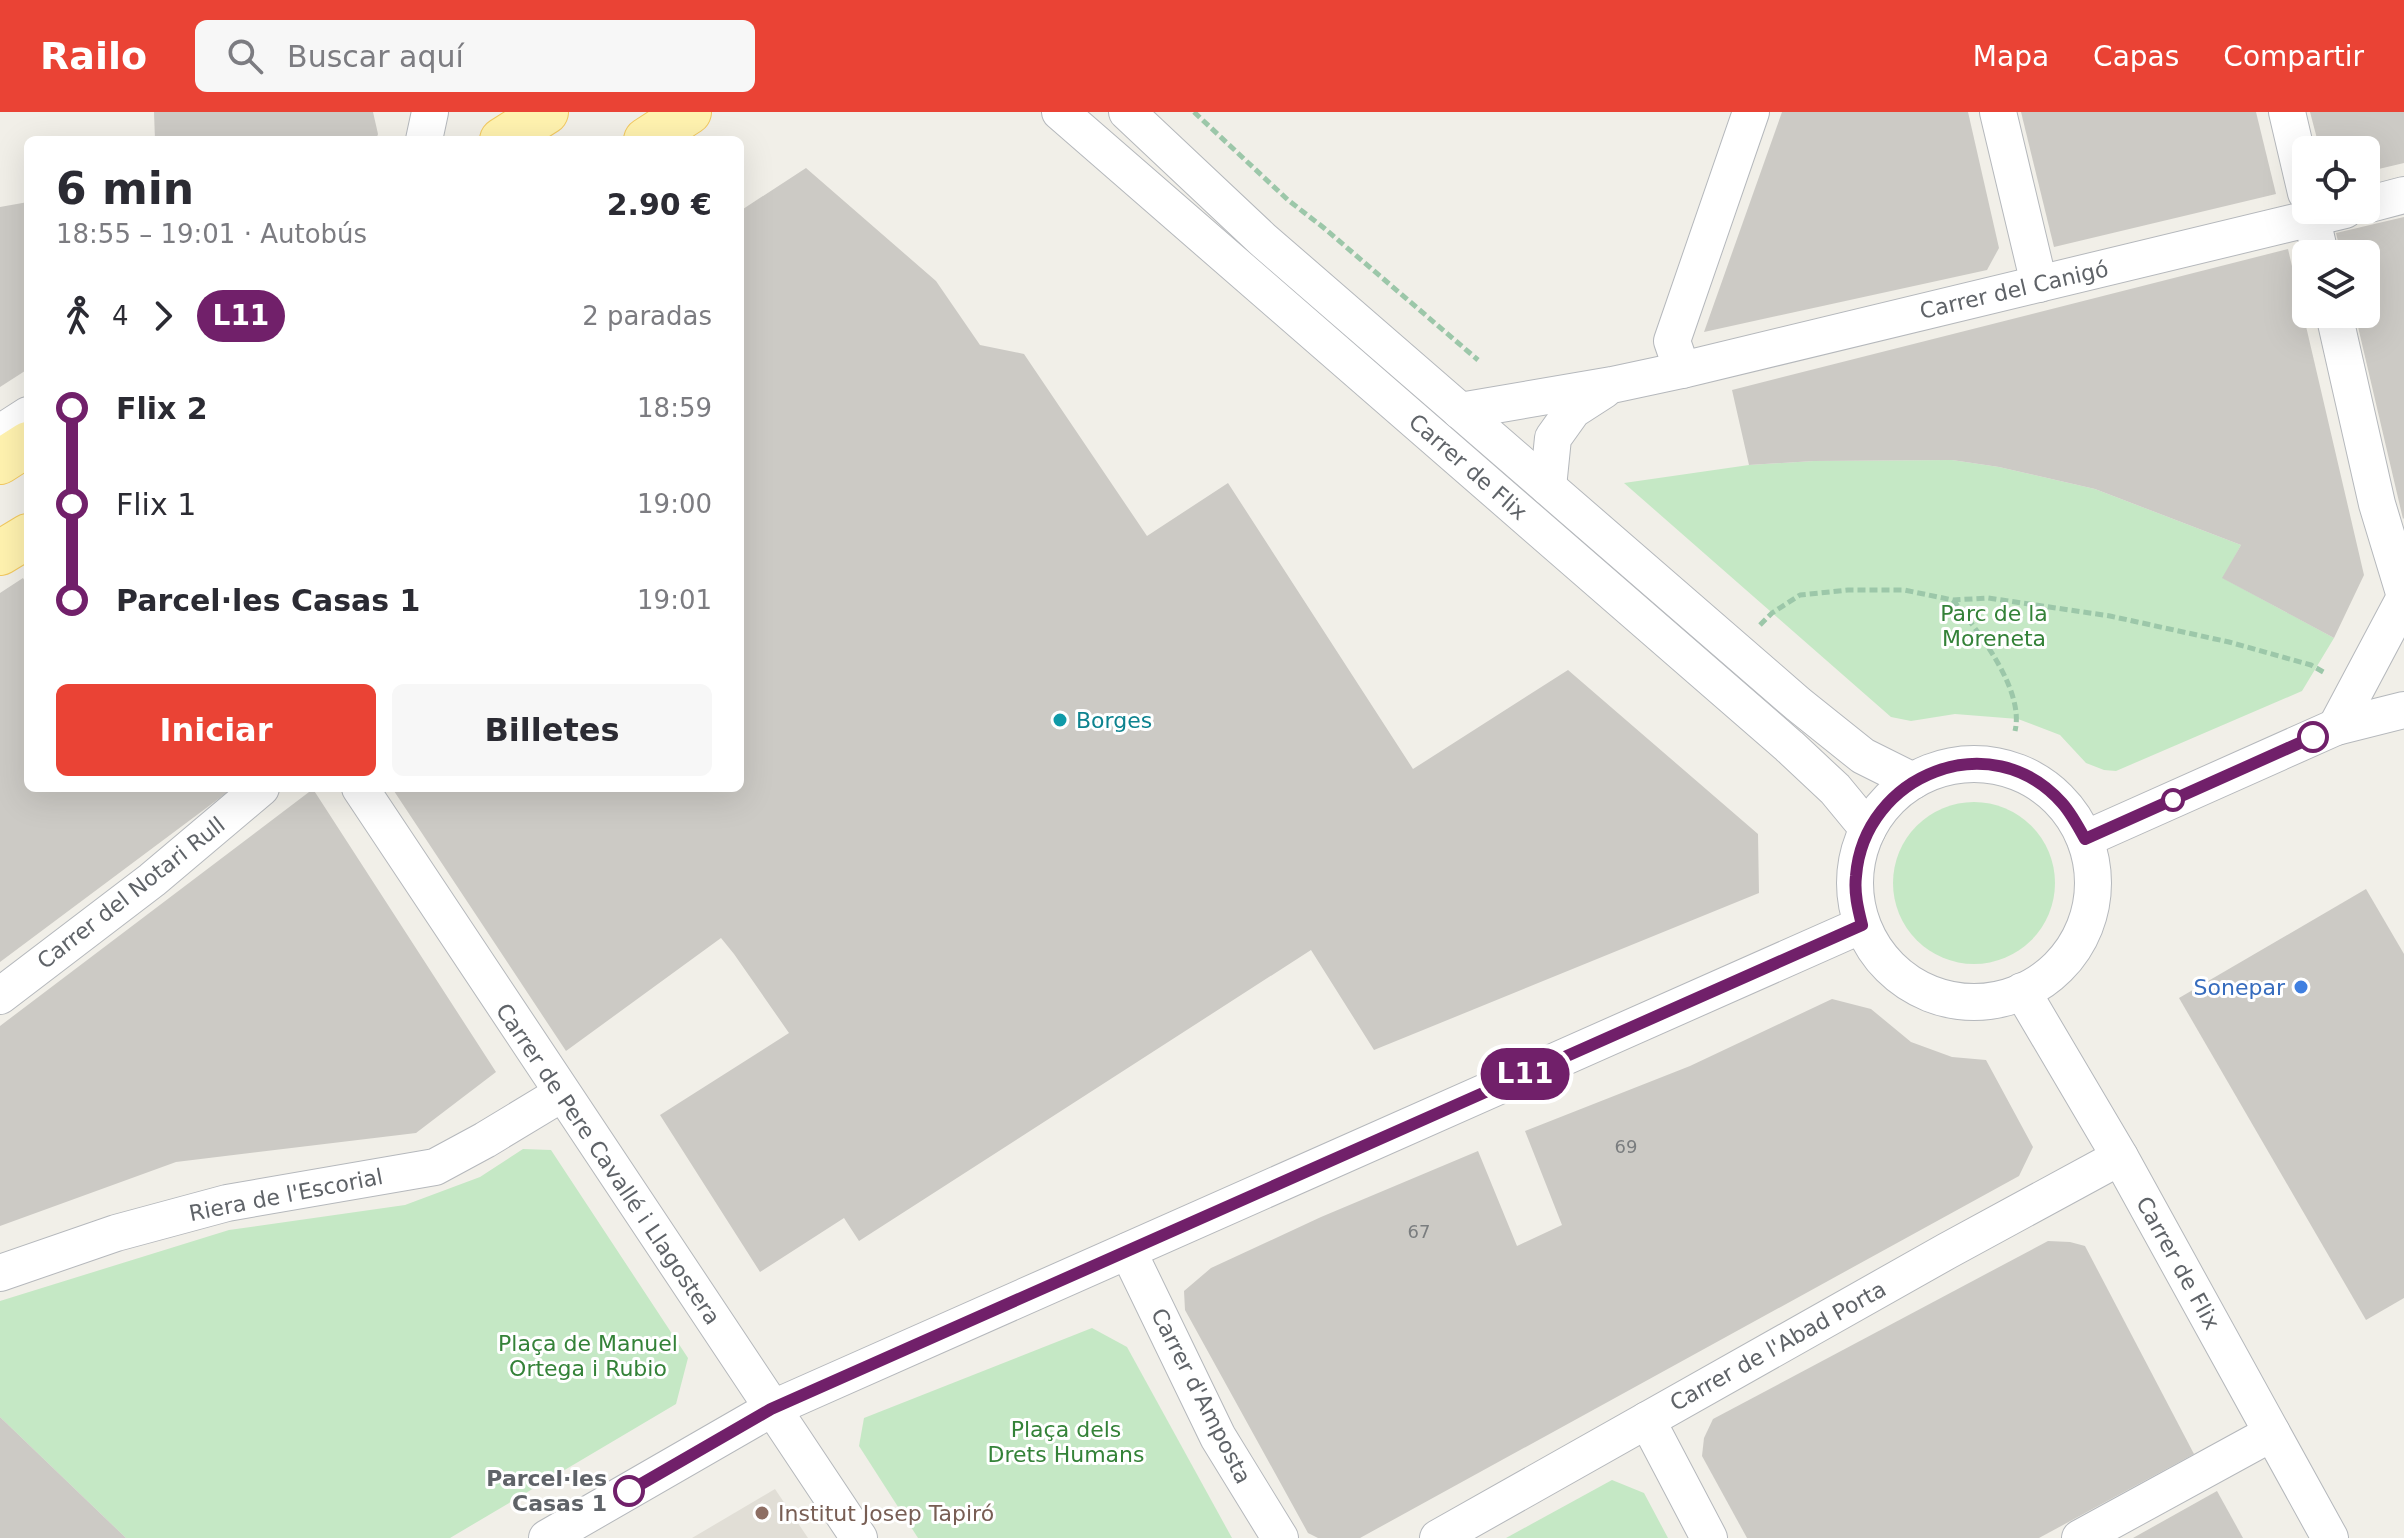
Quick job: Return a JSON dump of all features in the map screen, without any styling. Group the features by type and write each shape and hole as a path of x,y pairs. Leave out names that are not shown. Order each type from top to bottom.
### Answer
{"main road":[{"path":"508,136 546,112"},
{"path":"652,136 689,112"},
{"path":"0,462 24,447"},
{"path":"0,553 24,538"}],"street":[{"path":"425,136 430,112"},
{"name":"Carrer de Flix","path":"1060,112 1789,746 1835,789 1868,829"},
{"name":"Carrer de Flix","path":"1127,112 1262,239 1798,704 1863,756 1913,781"},
{"path":"1682,370 1672,341 1751,112"},
{"path":"1998,112 2039,284"},
{"path":"2287,112 2295,136"},
{"path":"2380,201 2404,195"},
{"name":"Carrer del Canigó","path":"1460,411 1682,370 2039,284 2292,215"},
{"path":"2336,727 2404,596 2377,504 2337,328"},
{"name":"Carrer del Canigó","path":"1548,487 1553,438 1573,410 1612,385"},
{"path":"0,433 24,418"},
{"path":"2085,839 2336,727 2404,710"},
{"path":"1962,765 2003,768 2023,775 2053,795 2075,820 2085,839 2092,869 2092,901 2082,933 2060,966 2036,985 2010,997 1982,1002 1955,1001 1931,994 1904,980 1885,962 1862,925 1855,878 1859,853 1877,814 1913,781 1938,769 1962,765"},
{"name":"Carrer del Notari Rull","path":"0,996 152,880 256,792"},
{"name":"Carrer de Pere Cavallé i Llagostera","path":"363,792 859,1538"},
{"path":"547,1538 771,1409 1862,925"},
{"name":"Carrer de Flix","path":"2022,991 2120,1157 2330,1538"},
{"name":"Riera de l'Escorial","path":"0,1273 116,1233 227,1203 435,1167 561,1094"},
{"name":"Carrer de l'Abad Porta","path":"1438,1538 2120,1157"},
{"name":"Carrer d'Amposta","path":"1128,1251 1218,1437 1280,1538"},
{"path":"1647,1420 1709,1538"},
{"path":"2080,1538 2272,1433"}],"path":[{"path":"1194,112 1288,200 1478,360"},
{"path":"1758,628 1772,613 1800,595 1848,590 1904,590 1953,600 1988,598 2110,616 2242,646 2311,665 2326,673"},
{"path":"1953,600 1978,631 2007,681 2016,701 2018,719 2015,731"}],"shaded area":[{"name":"Institut Josep Tapiró","path":"775,1489 808,1538 692,1538"}],"green space":[{"name":"Parc de la Moreneta","path":"1952,460 1999,467 2095,489 2241,545 2223,578 2334,638 2302,691 2116,771 2104,770 2086,763 2060,735 2018,719 1955,714 1911,721 1891,717 1624,483 1749,465"},
{"path":"1974,802 2005,808 2031,826 2049,852 2055,883 2049,914 2031,940 2005,958 1974,964 1943,958 1917,940 1899,914 1893,883 1899,852 1917,826 1943,808"},
{"name":"Plaça de Manuel Ortega i Rubio","path":"523,1149 551,1150 688,1358 676,1404 450,1538 126,1538 0,1417 0,1301 229,1230 405,1205 480,1177"},
{"name":"Plaça dels Drets Humans","path":"1092,1328 1127,1347 1232,1538 918,1538 859,1446 864,1418"},
{"path":"1612,1480 1644,1493 1668,1538 1506,1538"}],"building":[{"path":"154,112 373,112 378,134 377,136 155,136"},
{"path":"1782,112 1968,112 1999,248 1987,270 1704,332"},
{"path":"2021,112 2256,112 2276,194 2054,247"},
{"path":"2310,112 2404,112 2404,163 2380,169 2380,136 2316,136"},
{"name":"Borges","path":"806,168 936,281 980,345 1024,354 1147,536 1228,483 1413,769 1568,670 1758,834 1759,893 1374,1050 1311,950 859,1241 844,1218 760,1272 660,1115 789,1033 734,954 721,938 566,1051 395,792 744,792 744,208"},
{"path":"24,203 24,372 0,387 0,207"},
{"path":"2404,217 2403,519 2358,328 2380,328 2380,240 2338,240 2336,233"},
{"path":"2288,249 2292,266 2292,328 2306,328 2364,575 2334,638 2222,578 2241,545 2095,489 1999,467 1952,460 1749,465 1732,390"},
{"path":"23,578 24,792 228,792 0,962 0,593"},
{"path":"309,792 315,792 496,1072 416,1133 176,1162 0,1226 0,1026"},
{"path":"2366,889 2404,954 2404,1298 2366,1320 2179,998"},
{"path":"1832,999 1871,1009 1911,1042 1952,1057 1986,1060 2033,1147 2019,1176 1360,1538 1318,1538 1308,1533 1185,1310 1184,1291 1211,1268 1321,1217 1478,1151 1517,1246 1562,1225 1525,1131 1690,1066"},
{"path":"2048,1241 2085,1246 2194,1454 2039,1538 1747,1538 1702,1456 1704,1438 1713,1419"},
{"path":"0,1417 126,1538 0,1538"},
{"path":"2217,1491 2243,1538 2133,1538"}],"bus line":[{"name":"L11","path":"629,1491 771,1409 1862,925 1855,878 1859,853 1868,829 1892,797 1913,781 1938,769 1977,764 2023,775 2061,802 2085,839 2313,737"}],"place":[{"name":"Borges","path":"1060,720"},
{"name":"Sonepar","path":"2301,987"},
{"name":"Parcel·les Casas 1","path":"629,1491"},
{"name":"Institut Josep Tapiró","path":"762,1513"}]}
